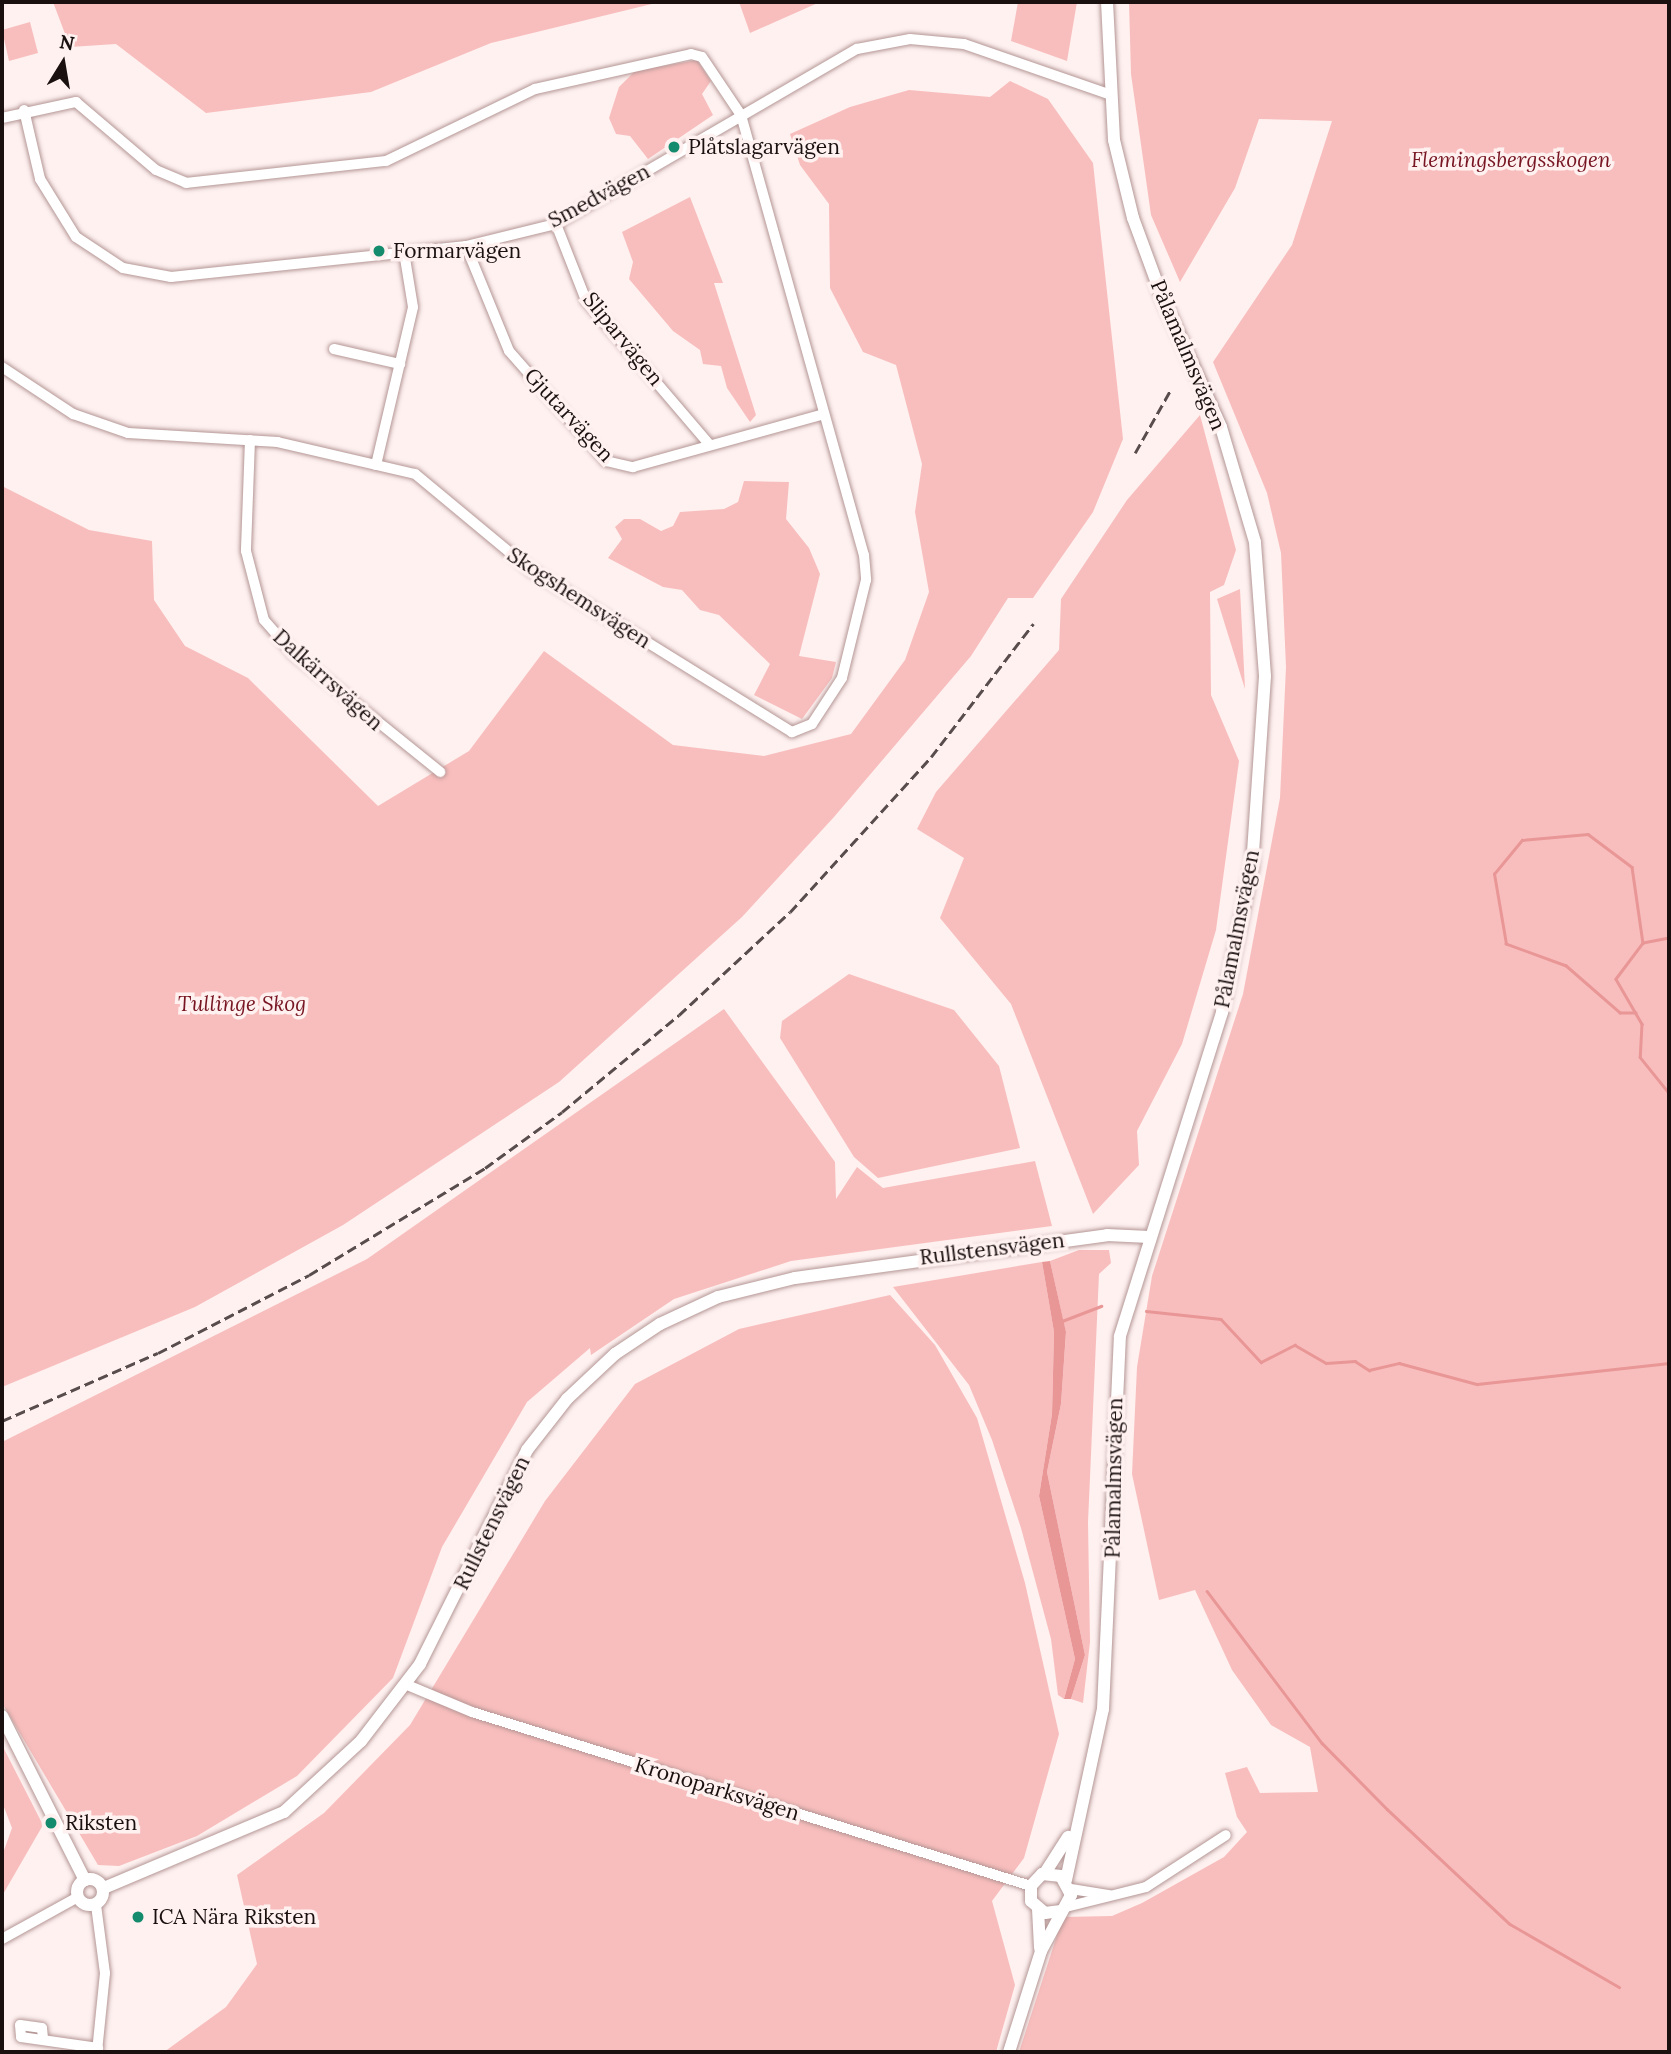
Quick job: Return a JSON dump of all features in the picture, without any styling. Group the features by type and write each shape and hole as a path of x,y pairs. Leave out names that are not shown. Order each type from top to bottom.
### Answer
{"street":[{"name":"Pålamalmsvägen","path":"1068,1884 1076,1821 1102,1709 1120,1336 1222,1012 1252,867 1265,676 1255,542 1221,427 1161,294 1133,218 1108,94 1107,2"},
{"name":"Smedvägen","path":"24,110 40,179 52,204 76,237 123,268 171,277 466,246 556,224 857,49 910,39 964,44 1108,94"},
{"path":"2,118 24,110 76,102 156,170 186,183 386,161 535,89 691,54 709,63 741,115 824,414"},
{"name":"Sliparvägen","path":"556,224 586,300 709,444"},
{"name":"Gjutarvägen","path":"466,246 509,351 606,461 633,467 824,414"},
{"path":"376,464 413,307 404,253"},
{"path":"334,349 400,364"},
{"name":"Skogshemsvägen","path":"2,367 73,414 107,427 150,435 250,440 376,464 429,481 532,571 788,731 803,732 842,678 867,571 824,414"},
{"name":"Dalkärrsvägen","path":"250,440 246,551 264,620 283,645 440,772"},
{"name":"Rullstensvägen","path":"104,1888 284,1812 361,1741 405,1684 444,1620 527,1450 583,1385 660,1324 718,1297 795,1278 1107,1235 1149,1237"},
{"name":"Kronoparksvägen","path":"405,1684 472,1712 1031,1886"},
{"path":"2,1716 85,1880 104,1888 96,1905 105,1973 98,2050 43,2038"},
{"name":"Pålamalmsvägen","path":"1045,1873 1076,1821"},
{"path":"1038,1909 1063,1909 1124,1894 1198,1857 1226,1835"},
{"path":"1041,1951 1038,1909 1031,1886 1045,1873 1068,1884 1124,1894"},
{"path":"2,1939 78,1897 85,1880"},
{"path":"1009,2052 1041,1951 1063,1909 1068,1884"},
{"path":"78,1897 96,1905"}],"green space":[{"path":"53,2 660,2 491,43 371,92 206,113 116,44 70,47"},
{"path":"739,2 820,2 750,33"},
{"path":"1018,2 1077,2 1067,61 1011,41"},
{"name":"Flemingsbergsskogen","path":"1129,2 1669,2 1669,2052 1019,2052 1063,1917 1112,1916 1142,1903 1224,1857 1247,1832 1237,1817 1225,1773 1247,1767 1260,1793 1318,1792 1310,1747 1271,1725 1232,1670 1195,1590 1159,1600 1132,1474 1137,1367 1152,1276 1243,994 1280,798 1286,667 1281,553 1267,493 1213,362 1292,245 1332,121 1259,119 1235,188 1180,282 1151,215 1131,74"},
{"path":"30,22 38,53 9,61 2,30"},
{"path":"697,60 711,81 702,94 713,115 648,159 630,136 616,134 609,118 619,87 635,71"},
{"name":"Tullinge Skog","path":"1010,81 1048,99 1093,163 1123,439 1093,512 1033,598 1008,598 971,656 834,817 742,917 559,1082 343,1225 195,1307 2,1387 2,486 89,530 152,541 154,600 185,646 248,678 378,806 469,751 544,651 673,745 764,756 851,734 905,660 929,592 915,512 922,464 896,365 863,352 830,288 829,204 800,165 790,134 850,107 909,90 990,97"},
{"path":"690,197 723,283 714,283 756,415 750,422 727,388 721,366 703,364 700,350 673,331 629,279 633,262 622,232"},
{"path":"1200,415 1236,550 1224,585 1210,592 1211,695 1239,761 1216,930 1182,1044 1137,1131 1139,1165 1093,1214 1011,1004 940,918 964,858 917,829 936,792 1059,650 1061,599 1127,500"},
{"path":"744,481 789,482 786,519 809,548 820,574 799,656 836,662 832,678 802,719 754,695 770,664 719,615 700,610 682,590 663,587 608,558 622,539 615,527 624,519 640,519 661,531 673,526 680,512 724,509 738,502"},
{"path":"1240,589 1245,689 1217,599"},
{"path":"849,974 954,1010 999,1066 1020,1148 878,1178 854,1157 780,1038 782,1021"},
{"path":"724,1009 835,1162 836,1199 857,1167 883,1188 1035,1161 1052,1226 791,1261 674,1299 591,1355 590,1348 527,1402 442,1547 393,1678 297,1776 197,1836 119,1866 98,1865 2,1703 2,1442 367,1259"},
{"path":"1079,1250 1109,1250 1111,1263 1099,1274 1088,1522 1090,1642 1083,1703 1071,1699 1085,1655 1047,1472 1061,1404 1066,1333 1050,1261"},
{"path":"1042,1262 1054,1332 1052,1414 1039,1496 1075,1659 1064,1699 1058,1695 1051,1639 1021,1528 992,1440 969,1385 893,1287"},
{"path":"890,1295 935,1345 977,1418 1025,1583 1059,1734 1024,1858 992,1901 1015,1985 996,2052 164,2052 226,2007 257,1964 237,1875 324,1813 410,1725 545,1501 635,1384 739,1329"},
{"path":"2,1745 43,1825 2,1896 2,1856 12,1828 2,1802"}],"shaded area":[{"path":"1050,1261 1066,1332 1061,1404 1047,1472 1085,1655 1071,1699 1064,1699 1075,1659 1039,1496 1052,1414 1054,1332 1042,1262"}],"waterway":[{"path":"1636,1013 1620,1013 1566,966 1506,944 1494,874 1522,840 1588,834 1632,867 1643,943"},
{"path":"1669,938 1643,943 1616,979 1642,1024 1640,1057 1669,1093"},
{"path":"1062,1321 1101,1306"},
{"path":"1146,1311 1221,1319 1261,1362 1295,1345 1326,1363 1355,1361 1369,1370 1399,1363 1477,1384 1669,1363"},
{"path":"1207,1591 1322,1743 1387,1809 1510,1924 1619,1987"}],"railway":[{"path":"1135,453 1171,389"},
{"path":"2,1421 158,1353 309,1275 485,1168 562,1112 679,1015 790,912 931,757 1033,624"}],"place":[{"name":"Plåtslagarvägen","path":"674,147"},
{"name":"Formarvägen","path":"379,251"},
{"name":"Riksten","path":"51,1823"},
{"name":"ICA Nära Riksten","path":"138,1917"}]}
